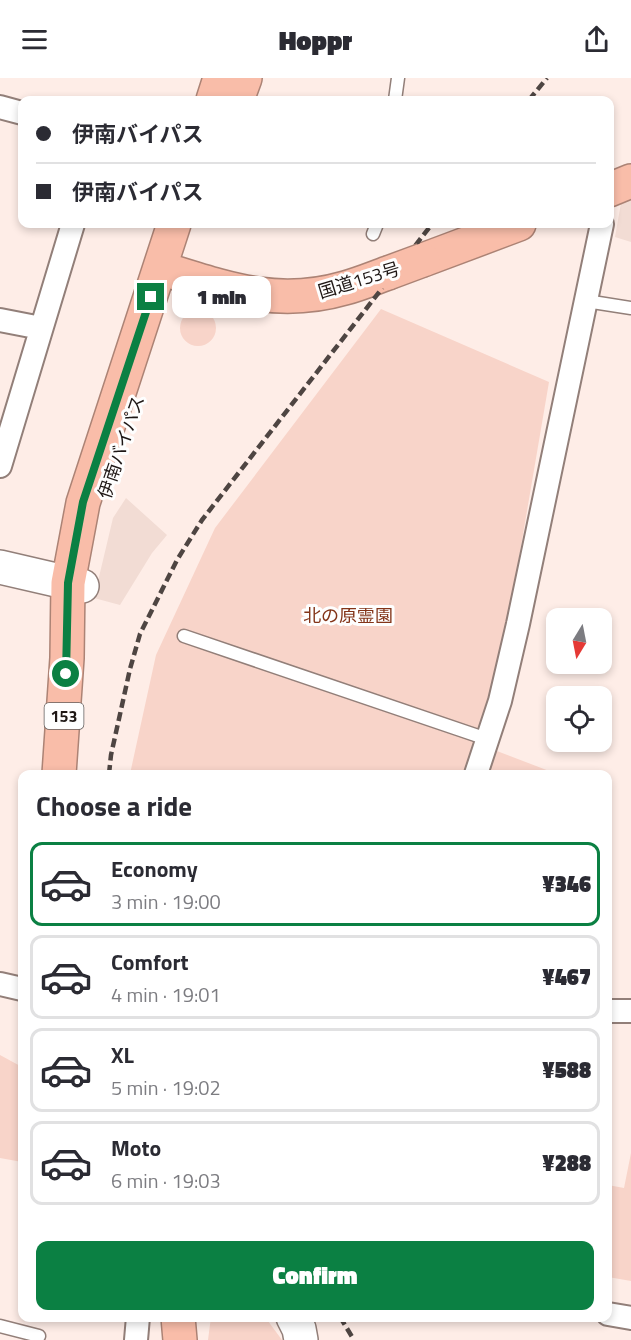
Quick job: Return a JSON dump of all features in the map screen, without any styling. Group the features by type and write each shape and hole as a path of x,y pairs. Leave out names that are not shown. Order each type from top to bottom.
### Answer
{"highway":[{"path":"214,96 220,78"},
{"path":"238,96 245,78"},
{"path":"614,188 631,181"},
{"name":"伊南バイパス","path":"59,770 75,585 170,271 174,228"},
{"name":"伊南バイパス","path":"170,271 194,228"},
{"name":"国道153号","path":"170,271 241,293 285,297 306,296 346,288 508,228"},
{"path":"178,1322 180,1340"}],"street":[{"path":"0,107 18,112"},
{"path":"0,466 72,228"},
{"path":"477,770 500,701 518,624 601,228"},
{"path":"0,320 42,328"},
{"path":"0,567 75,585"},
{"path":"0,984 18,988"},
{"path":"612,1011 631,1011"},
{"path":"612,1315 631,1318"},
{"path":"136,1340 138,1322"},
{"path":"296,1322 301,1340"}],"lane":[{"path":"396,96 398,78"},
{"path":"586,301 631,308"},
{"path":"184,636 487,739"},
{"path":"0,1326 39,1336"}],"shaded area":[{"path":"631,199 631,242 615,237 621,203"},
{"path":"126,498 167,535 152,553 120,605 94,598 113,518"}],"green space":[{"name":"北の原霊園","path":"381,309 549,382 507,628 476,743 547,770 131,770 156,655 215,528"},
{"path":"198,310 210,316 216,328 210,340 198,346 186,340 180,328 186,316"},
{"path":"0,1055 18,1065 18,1161 0,1158"},
{"path":"631,1153 631,1281 612,1278 612,1186 624,1188"},
{"path":"210,1322 269,1322 282,1340 208,1340"}],"railway":[{"path":"532,96 547,78"},
{"path":"109,770 130,669 140,634 177,560 202,520 429,228"},
{"path":"343,1322 354,1340"}],"route":[{"path":"66,674 68,583 83,502 151,297"}]}
